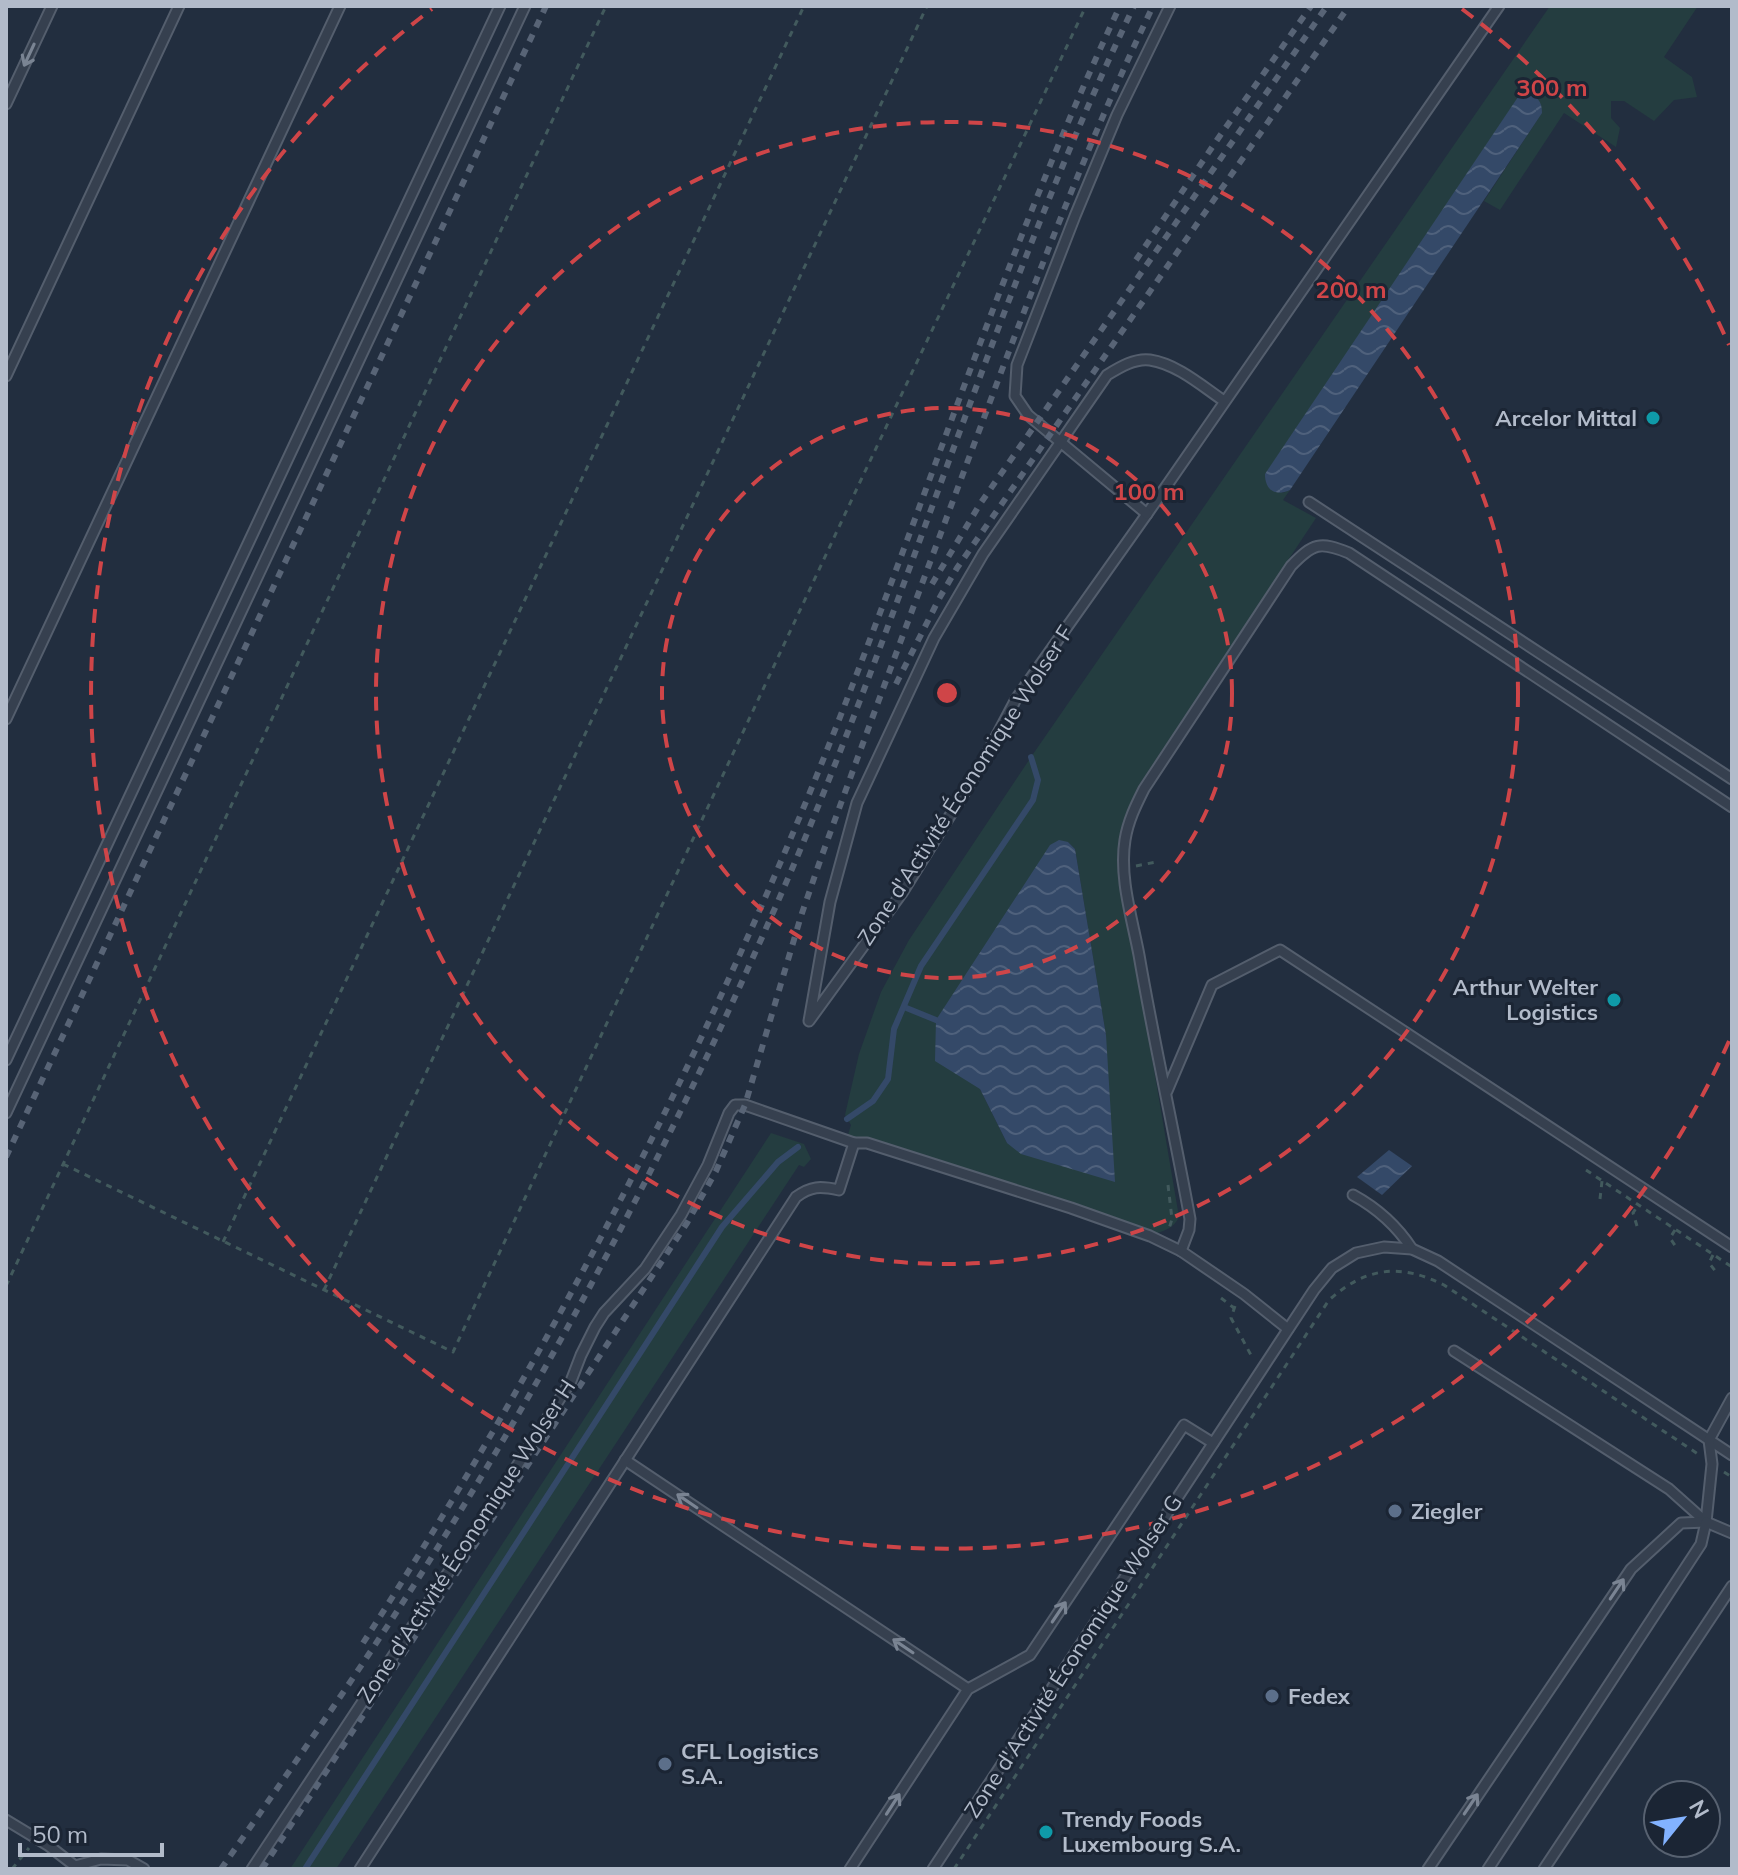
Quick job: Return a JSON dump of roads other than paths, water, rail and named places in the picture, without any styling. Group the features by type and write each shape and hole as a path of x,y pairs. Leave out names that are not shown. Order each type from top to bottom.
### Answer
{"lane":[{"path":"6,104 52,6"},
{"path":"6,376 179,6"},
{"path":"6,719 340,6"},
{"path":"6,1060 500,6"},
{"path":"6,1113 525,6"},
{"path":"1147,514 1028,415 1015,396 1017,365 1075,216 1117,115 1170,6"},
{"name":"Zone d'Activité Économique Wolser F","path":"1224,401 1177,369 1148,359 1125,364 1107,375 983,554 934,638 857,803 830,902 809,1021 910,880 979,769 1016,699 1147,514 1499,6"},
{"path":"1309,502 1732,779"},
{"path":"1181,1251 1190,1219 1128,895 1124,868 1125,840 1132,813 1144,789 1291,566 1306,549 1328,545 1349,553 1732,807"},
{"path":"1167,1093 1212,985 1280,950 1732,1247"},
{"name":"Zone d'Activité Économique Wolser H","path":"252,1869 571,1381 604,1313 645,1269 681,1215 735,1105 745,1105 850,1142"},
{"path":"360,1869 796,1197 807,1189 817,1187 839,1190 850,1142 867,1143 1150,1236 1181,1251 1288,1329"},
{"path":"1353,1195 1373,1206 1412,1249"},
{"name":"Zone d'Activité Économique Wolser G","path":"933,1869 1314,1290 1332,1268 1356,1253 1384,1247 1412,1249 1438,1261 1732,1455"},
{"path":"1454,1351 1669,1489 1706,1522 1732,1533"},
{"path":"1488,1869 1701,1544 1712,1464 1709,1440 1732,1398"},
{"name":"Zone d'Activité Économique Wolser G","path":"850,1869 968,1689 1030,1655 1184,1425 1213,1443"},
{"path":"625,1460 968,1689"},
{"path":"1428,1869 1631,1569 1681,1523 1706,1522"},
{"path":"1544,1869 1732,1586"},
{"path":"6,1820 36,1838 67,1866 101,1859 128,1860 144,1869"}],"water":[{"path":"1525,94 1538,99 1542,113 1290,490 1280,493 1272,491 1265,474 1518,97"},
{"path":"1059,840 1068,842 1075,849 1106,1035 1115,1182 1021,1154 1007,1143 980,1089 935,1061 936,1020 1050,845"},
{"path":"1389,1150 1412,1166 1382,1195 1357,1177"}],"waterway":[{"path":"847,1119 873,1101 888,1079 894,1029 921,966 1033,800 1038,780 1031,757"},
{"path":"904,1007 936,1020"},
{"path":"305,1869 722,1227 778,1162 798,1147"}],"railway":[{"path":"6,1157 546,6"},
{"path":"363,1643 489,1438 549,1333 661,1121 713,1012 810,792 997,298 1120,6"},
{"path":"221,1869 389,1623 493,1457 587,1291 675,1122 795,862 880,648 1042,217 1134,6"},
{"path":"262,1869 687,1223 716,1171 745,1105 821,858 991,398 1079,172 1153,6"},
{"path":"1136,260 1311,6"},
{"path":"932,584 980,504 1327,6"},
{"path":"896,684 957,568 1349,6"}],"place":[{"name":"Arcelor Mittal","path":"1653,418"},
{"name":"Arthur Welter Logistics","path":"1614,1000"},
{"name":"Ziegler","path":"1395,1511"},
{"name":"Fedex","path":"1272,1696"},
{"name":"CFL Logistics S.A.","path":"665,1764"},
{"name":"Trendy Foods Luxembourg S.A.","path":"1046,1832"}]}
